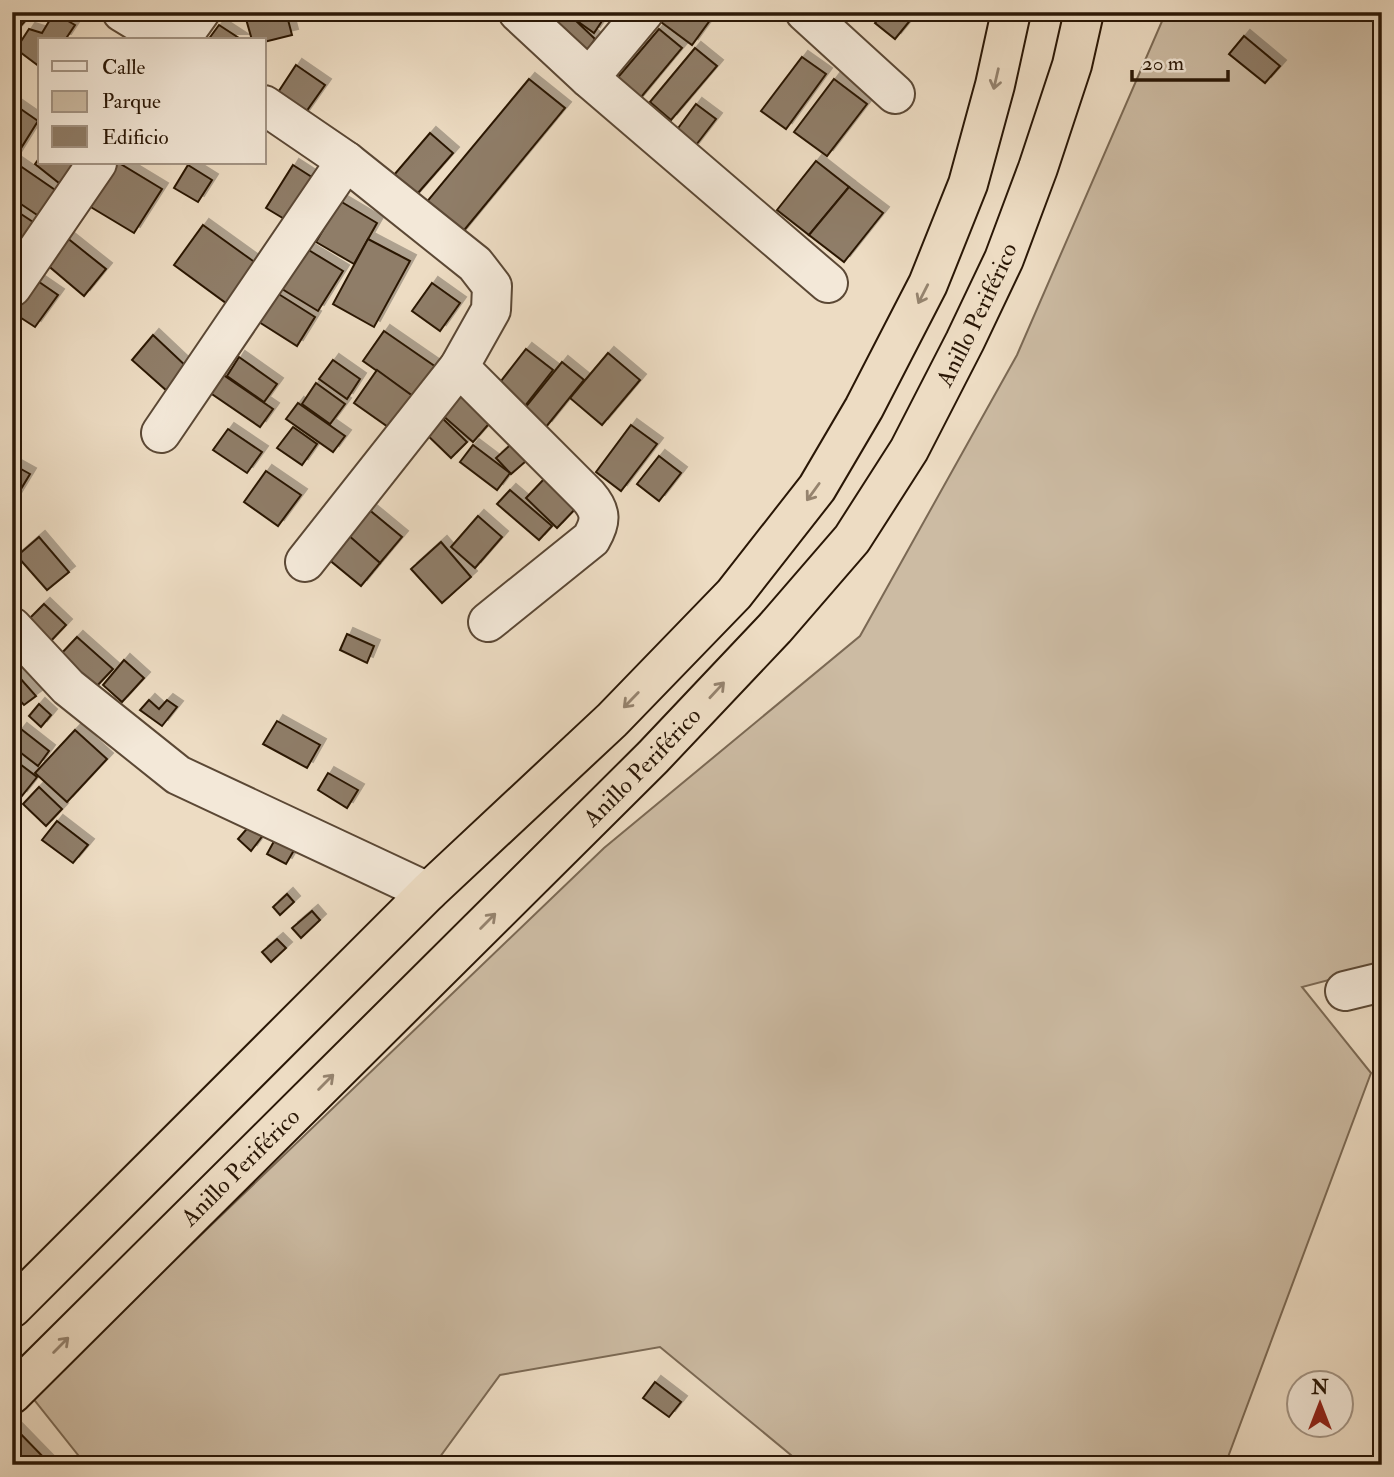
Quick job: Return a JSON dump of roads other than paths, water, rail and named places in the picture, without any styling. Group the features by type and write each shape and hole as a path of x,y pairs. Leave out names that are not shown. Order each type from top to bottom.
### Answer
{"highway":[{"path":"12,1308 428,892 612,720 734,594 817,488 864,408 928,284 968,184 995,85 1011,12"},
{"name":"Anillo Periférico","path":"12,1394 653,757 775,628 852,539 909,450 1004,258 1038,168 1072,65 1084,12"}],"street":[{"path":"122,12 166,38"},
{"path":"181,38 200,12"},
{"path":"518,12 589,78 828,283"},
{"path":"589,78 644,12"},
{"path":"804,12 895,94"},
{"path":"266,106 346,161 475,264 492,286 491,310 459,367 305,562"},
{"path":"161,433 346,161"},
{"path":"12,287 96,164"},
{"path":"459,367 588,496 596,505 599,516 598,527 590,540 488,622"},
{"path":"12,627 68,687 178,775 428,892"},
{"path":"1345,991 1382,982"}]}
